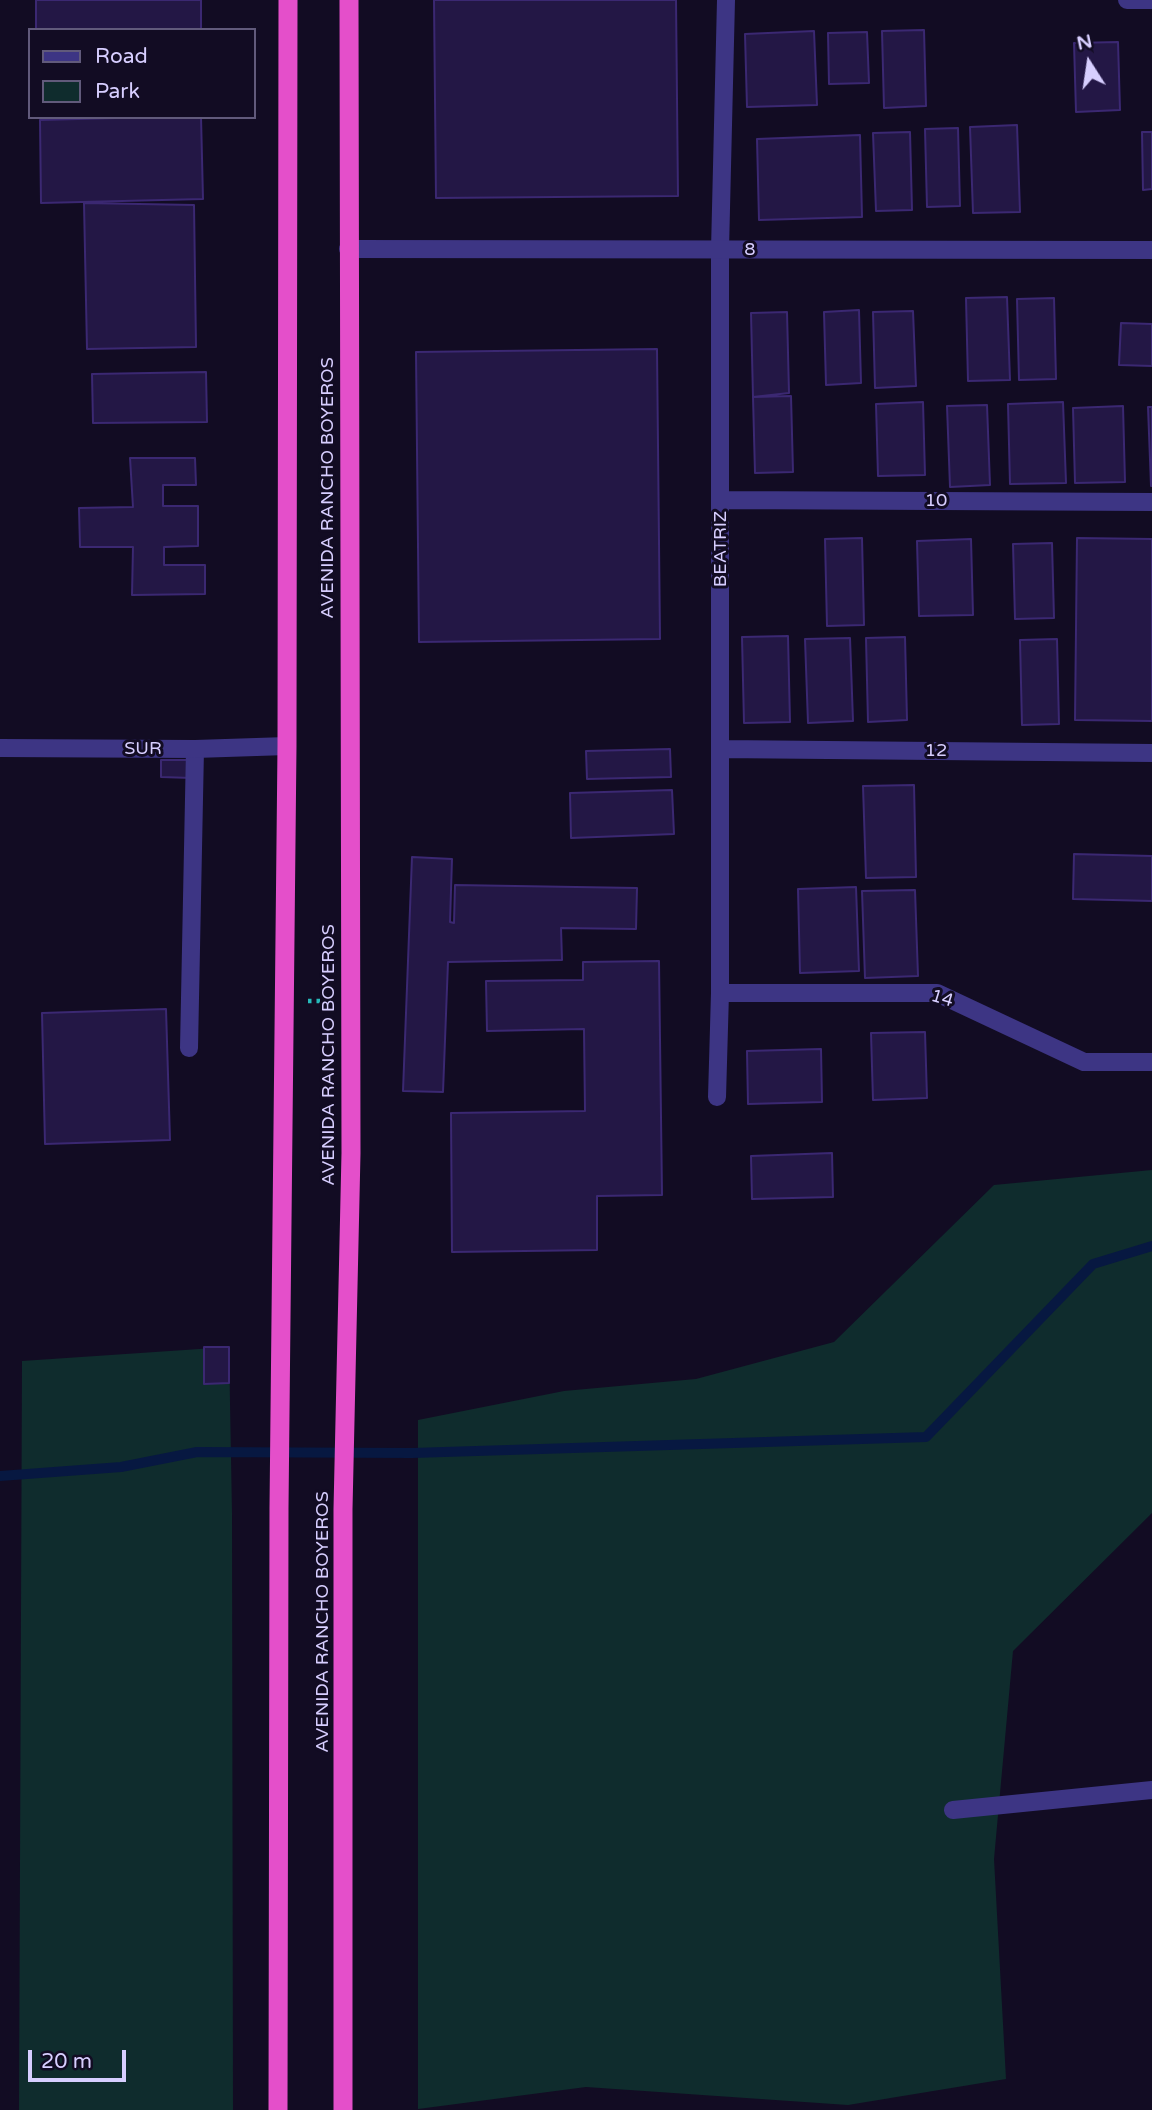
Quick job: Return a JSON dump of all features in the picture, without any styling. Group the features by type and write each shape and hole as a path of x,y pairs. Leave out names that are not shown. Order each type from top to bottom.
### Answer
{"highway":[{"path":"278,2110 279,1508 287,746 288,0"},
{"name":"AVENIDA RANCHO BOYEROS","path":"343,2110 343,1509 351,1167 349,0"}],"street":[{"name":"BEATRIZ","path":"717,1097 720,993 720,250 726,0"},
{"path":"1127,0 1152,0"},
{"name":"8","path":"348,249 1152,250"},
{"name":"10","path":"721,500 1152,502"},
{"name":"SUR","path":"0,748 195,749 287,746"},
{"path":"189,1048 195,749"},
{"name":"12","path":"720,749 1152,753"},
{"name":"14","path":"720,993 937,993 1084,1062 1152,1062"},
{"path":"953,1810 1152,1790"}],"path":[{"path":"283,1002 351,1001"}],"green space":[{"path":"1152,1170 1152,1513 1013,1651 994,1859 1006,2079 848,2105 586,2087 418,2109 418,1420 564,1391 696,1379 834,1342 994,1185"},
{"path":"229,1347 232,1513 233,2110 19,2110 22,1361"}],"building":[{"path":"36,0 201,0 201,28 36,28"},
{"path":"434,0 676,0 678,196 436,198"},
{"path":"924,30 926,106 884,108 882,31"},
{"path":"814,31 817,105 747,107 745,34"},
{"path":"867,32 869,83 829,84 828,33"},
{"path":"1118,42 1120,110 1076,112 1074,43"},
{"path":"201,119 203,199 41,203 40,120"},
{"path":"1017,125 1020,212 973,213 970,127"},
{"path":"958,128 960,206 927,207 925,129"},
{"path":"910,132 912,210 876,211 873,133"},
{"path":"1142,132 1152,132 1152,189 1143,190"},
{"path":"860,135 862,217 759,220 757,139"},
{"path":"84,203 194,205 196,347 87,349"},
{"path":"1007,297 1010,380 968,381 966,298"},
{"path":"1054,298 1056,379 1019,380 1017,299"},
{"path":"859,310 861,383 826,385 824,312"},
{"path":"913,311 916,386 875,388 873,312"},
{"path":"787,312 789,393 753,397 751,313"},
{"path":"1121,323 1152,324 1152,366 1119,365"},
{"path":"657,349 660,639 419,642 416,352"},
{"path":"206,372 207,422 93,423 92,374"},
{"path":"791,396 793,472 755,473 753,397"},
{"path":"923,402 925,475 878,476 876,404"},
{"path":"1063,402 1066,483 1010,484 1008,404"},
{"path":"987,405 990,485 950,487 947,406"},
{"path":"1123,406 1125,482 1075,483 1073,408"},
{"path":"1148,407 1152,407 1152,486 1151,486"},
{"path":"130,458 195,458 196,485 163,485 163,506 198,506 198,546 164,547 164,565 205,565 205,594 132,595 133,547 80,547 79,508 133,507"},
{"path":"862,538 864,625 827,626 825,539"},
{"path":"1077,538 1152,539 1152,721 1075,720"},
{"path":"971,539 973,615 919,616 917,541"},
{"path":"1052,543 1054,618 1015,619 1013,544"},
{"path":"788,636 790,722 744,723 742,637"},
{"path":"905,637 907,720 868,722 866,638"},
{"path":"850,638 853,721 808,723 805,639"},
{"path":"1057,639 1059,724 1022,725 1020,640"},
{"path":"670,749 671,777 587,779 586,751"},
{"path":"161,760 193,760 192,778 161,777"},
{"path":"914,785 916,877 866,878 863,786"},
{"path":"672,790 674,834 571,838 570,793"},
{"path":"1074,854 1152,856 1152,901 1073,899"},
{"path":"412,857 452,859 450,922 454,923 455,885 637,888 636,929 561,928 562,960 448,962 443,1092 403,1091"},
{"path":"856,887 859,971 800,973 798,889"},
{"path":"915,890 918,976 865,978 862,891"},
{"path":"659,961 662,1195 597,1196 597,1250 452,1252 451,1113 585,1111 584,1029 487,1031 486,981 583,980 583,962"},
{"path":"166,1009 170,1140 45,1144 42,1013"},
{"path":"925,1032 927,1098 873,1100 871,1033"},
{"path":"821,1049 822,1102 748,1104 747,1051"},
{"path":"832,1153 833,1197 752,1199 751,1156"},
{"path":"204,1347 229,1347 229,1383 204,1384"}],"waterway":[{"path":"0,1476 121,1467 197,1452 412,1453 926,1437 1093,1264 1152,1246"}]}
